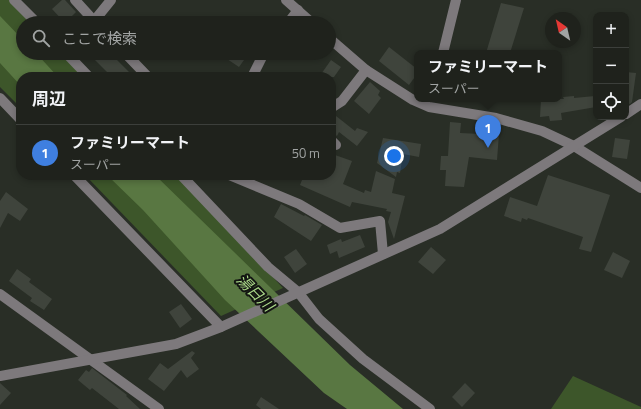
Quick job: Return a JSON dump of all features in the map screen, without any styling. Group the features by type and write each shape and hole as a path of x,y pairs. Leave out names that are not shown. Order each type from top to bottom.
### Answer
{"street":[{"path":"14,0 30,16"},
{"path":"75,0 90,16"},
{"path":"99,16 111,0"},
{"path":"286,0 304,16"},
{"path":"444,50 456,0"},
{"path":"293,16 298,10"},
{"path":"336,44 366,70 395,89 414,97"},
{"path":"73,60 84,72"},
{"path":"132,60 143,72"},
{"path":"254,72 260,60"},
{"path":"336,105 342,101 366,70"},
{"path":"0,98 16,115"},
{"path":"430,103 496,118 542,131 574,146 641,188"},
{"path":"629,112 641,104"},
{"path":"0,376 176,344 225,326 440,229 616,120"},
{"path":"79,180 225,326"},
{"path":"186,180 268,267 298,292 319,319 363,359 430,409"},
{"path":"241,180 299,204 340,228 380,221 383,254"},
{"path":"0,294 159,409"}],"shaded area":[{"path":"0,0 12,0 29,16 16,16 16,60 72,60 83,72 16,72 16,103 0,87"},
{"path":"90,180 182,180 283,288 221,316"},
{"path":"573,376 641,407 641,409 551,409"}],"water":[{"path":"0,16 16,33 16,60 42,60 53,72 16,72 16,81 0,63"},
{"name":"湯日川","path":"112,180 160,180 350,365 403,409 347,409 324,393 225,300 143,210"}],"building":[{"path":"62,0 65,0 76,12 72,16 58,16 52,9"},
{"path":"501,3 524,8 511,50 487,50"},
{"path":"389,47 414,67 414,78 409,85 379,61"},
{"path":"95,60 117,60 129,72 107,72"},
{"path":"228,60 244,60 239,67"},
{"path":"331,60 341,67 336,74 336,72 323,72"},
{"path":"629,72 636,73 632,102 630,104"},
{"path":"370,82 380,91 378,95 381,98 369,114 354,101"},
{"path":"574,96 574,98 593,96 593,108 561,113 562,120 550,121 549,116 540,117 541,102 562,102 562,99 564,99 563,97"},
{"path":"336,116 355,131 357,128 368,132 357,146 339,132 337,136"},
{"path":"450,122 461,123 460,133 481,134 482,131 499,134 497,160 469,157 464,187 445,186 446,170 440,170 441,156 448,156"},
{"path":"383,138 421,144 419,157 403,154 400,173 397,172 396,177 377,163"},
{"path":"615,138 630,140 627,159 612,157"},
{"path":"336,155 352,161 343,184 364,193 365,190 371,192 376,171 395,179 392,193 405,196 394,239 388,222 391,212 386,211 387,209 352,202 350,207 300,185 302,180 336,180"},
{"path":"548,175 610,195 591,252 579,249 583,237 528,218 527,220 522,218 521,222 504,216 510,197 537,206"},
{"path":"6,192 28,209 20,221 8,213 0,228 0,201"},
{"path":"281,204 322,225 311,241 274,217"},
{"path":"360,235 365,247 339,258 337,251 330,254 327,245 341,239 342,242"},
{"path":"431,247 446,260 433,274 418,262"},
{"path":"296,249 307,264 295,273 284,257"},
{"path":"613,252 630,261 622,278 604,270"},
{"path":"17,269 31,279 29,282 52,299 44,310 30,301 32,298 9,281"},
{"path":"181,304 192,319 180,328 169,312"},
{"path":"192,351 195,353 191,358 199,369 187,378 181,370 164,391 148,379 160,363 168,369"},
{"path":"92,368 127,395 126,396 140,409 119,409 92,388 90,390 78,380 86,370 89,372"},
{"path":"0,383 11,393 0,405"},
{"path":"465,383 475,393 462,407 452,397"},
{"path":"261,397 279,409 261,409 256,405"}],"place":[{"name":"ファミリーマート","path":"488,148"}]}
